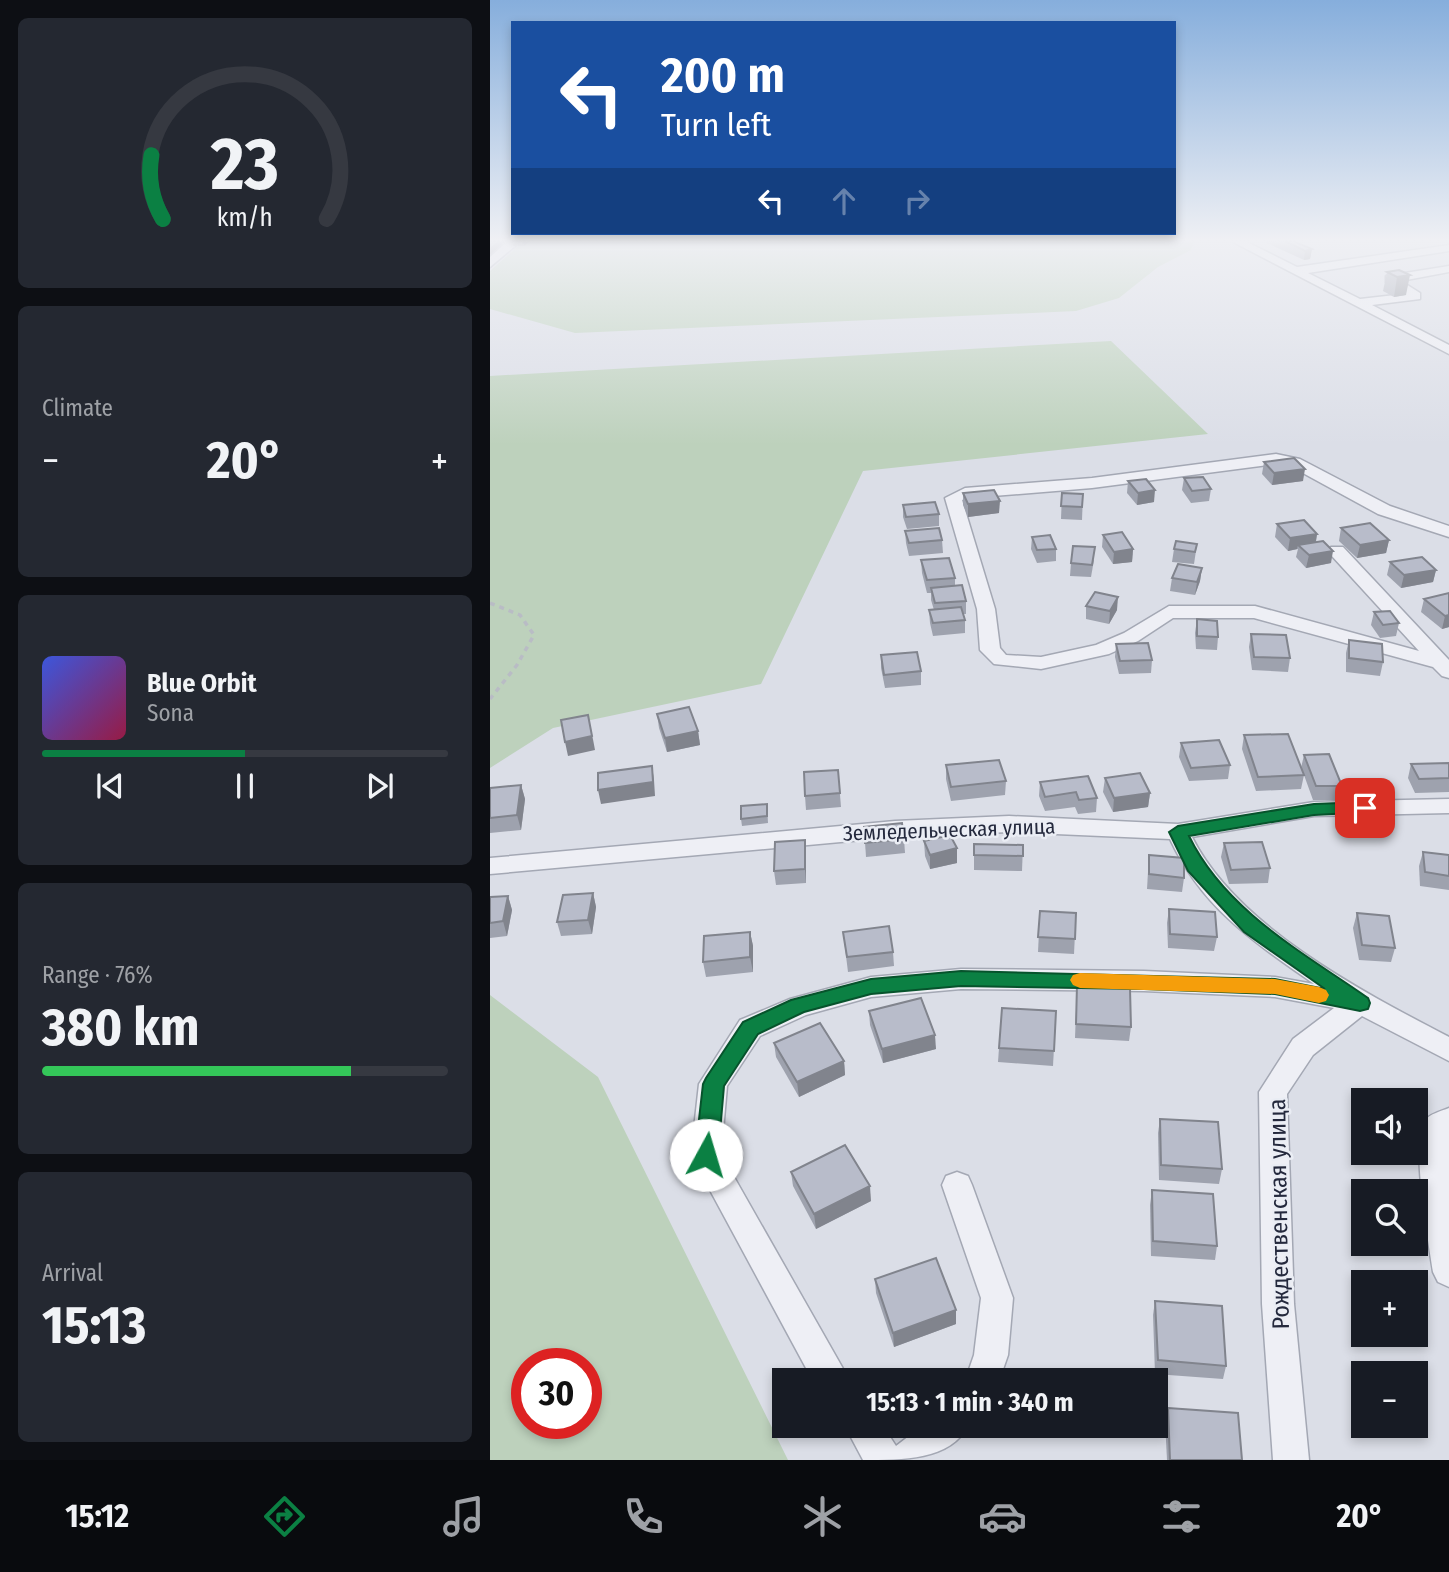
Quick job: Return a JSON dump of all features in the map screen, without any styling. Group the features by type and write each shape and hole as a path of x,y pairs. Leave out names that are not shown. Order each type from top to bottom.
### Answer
{"street":[{"path":"1372,309 1449,350"},
{"path":"1443,667 1255,612 1169,612 1131,637 1102,650 1041,663 1001,660 990,650 986,609 953,498 964,493 1092,483 1276,459 1294,462 1384,510 1449,532"},
{"path":"1337,551 1386,601 1443,667"},
{"name":"Земледельческая улица","path":"490,866 895,829 1009,824 1178,832 1314,809 1449,806"},
{"path":"1178,832 1195,867 1251,927 1360,1003 1449,1050"},
{"path":"824,1368 706,1155 713,1084 750,1028 799,1006 871,987 961,979 1275,987 1360,1003"},
{"name":"Рождественская улица","path":"1291,1460 1278,1304 1273,1092 1303,1047 1360,1003"},
{"path":"1449,1120 1436,1127 1435,1180 1449,1272"},
{"path":"957,1185 997,1298 991,1355 986,1368"},
{"path":"870,1438 884,1460"},
{"path":"906,1460 935,1438"}],"path":[{"path":"490,603 520,615 534,635 517,665 490,699"}],"green space":[{"path":"490,309 1082,309 1076,311 575,333"},
{"path":"1111,341 1208,434 863,471 761,684 553,728 490,768 490,376"},
{"path":"490,995 598,1077 772,1428 772,1438 777,1438 788,1460 490,1460"}],"building":[{"path":"1294,458 1305,469 1274,473 1264,462"},
{"path":"1203,477 1211,489 1192,491 1184,478"},
{"path":"1146,479 1155,490 1138,493 1128,481"},
{"path":"994,490 1000,501 968,504 963,493"},
{"path":"1062,493 1083,494 1082,507 1061,506"},
{"path":"935,502 939,514 906,517 903,505"},
{"path":"1304,520 1317,534 1290,538 1277,524"},
{"path":"1370,523 1389,540 1360,545 1341,528"},
{"path":"939,528 942,540 909,543 905,531"},
{"path":"1122,532 1133,549 1114,552 1103,535"},
{"path":"1050,535 1056,549 1037,550 1032,537"},
{"path":"1176,541 1197,544 1195,552 1174,549"},
{"path":"1323,541 1333,551 1309,555 1298,545"},
{"path":"1073,546 1095,547 1092,565 1071,563"},
{"path":"1422,557 1436,570 1404,575 1390,562"},
{"path":"949,558 955,578 927,580 921,560"},
{"path":"1178,564 1202,568 1197,582 1172,578"},
{"path":"962,585 966,601 935,603 931,588"},
{"path":"1095,592 1118,597 1110,611 1086,606"},
{"path":"1449,593 1449,615 1445,616 1424,599"},
{"path":"961,607 965,620 933,623 929,610"},
{"path":"1390,611 1399,623 1383,625 1374,612"},
{"path":"1197,619 1217,621 1218,637 1197,636"},
{"path":"1251,634 1286,635 1290,658 1254,657"},
{"path":"1349,640 1382,644 1383,662 1349,658"},
{"path":"1148,643 1152,660 1120,661 1116,644"},
{"path":"917,652 921,671 884,675 881,655"},
{"path":"689,707 698,731 665,738 657,714"},
{"path":"588,715 592,736 565,742 561,720"},
{"path":"1288,734 1304,775 1258,777 1244,735"},
{"path":"1219,740 1230,765 1191,768 1181,743"},
{"path":"1329,754 1342,786 1316,786 1304,755"},
{"path":"999,760 1006,781 951,787 946,765"},
{"path":"1449,763 1449,778 1419,779 1411,764"},
{"path":"652,766 653,782 598,790 598,773"},
{"path":"838,770 840,793 805,796 804,772"},
{"path":"1140,773 1150,793 1114,798 1105,778"},
{"path":"1088,776 1097,798 1079,800 1076,792 1045,797 1040,782"},
{"path":"521,785 517,815 490,818 490,788"},
{"path":"767,804 767,816 741,819 741,806"},
{"path":"902,823 904,839 865,843 864,827"},
{"path":"950,835 957,848 930,855 924,841"},
{"path":"805,840 805,869 774,871 775,842"},
{"path":"1262,842 1270,868 1231,870 1224,843"},
{"path":"974,844 1023,845 1023,856 974,855"},
{"path":"1423,852 1449,855 1449,876 1425,872"},
{"path":"1149,855 1184,858 1184,878 1149,874"},
{"path":"593,893 588,920 557,922 563,895"},
{"path":"508,896 503,921 490,923 490,897"},
{"path":"1169,909 1215,912 1217,937 1170,934"},
{"path":"1040,911 1076,913 1075,939 1038,937"},
{"path":"1357,913 1389,916 1395,948 1362,945"},
{"path":"889,926 893,952 847,957 843,932"},
{"path":"750,932 750,957 703,962 704,936"},
{"path":"1077,985 1130,989 1131,1027 1076,1024"},
{"path":"921,998 935,1035 882,1049 869,1011"},
{"path":"1002,1008 1056,1011 1054,1051 999,1048"},
{"path":"820,1023 844,1061 797,1082 774,1043"},
{"path":"1160,1119 1218,1122 1222,1169 1161,1165"},
{"path":"845,1145 870,1186 814,1214 791,1172"},
{"path":"1152,1190 1213,1194 1217,1246 1153,1241"},
{"path":"936,1258 956,1310 893,1333 875,1279"},
{"path":"1155,1301 1222,1306 1226,1366 1158,1360"},
{"path":"1168,1408 1238,1413 1242,1460 1170,1460"}],"slow traffic":[{"path":"1080,980 1275,987 1319,995"}],"route":[{"path":"706,1155 713,1084 750,1028 799,1006 871,987 961,979 1144,981 1275,987 1360,1003 1251,927 1195,867 1178,832 1314,809 1365,808"}]}
